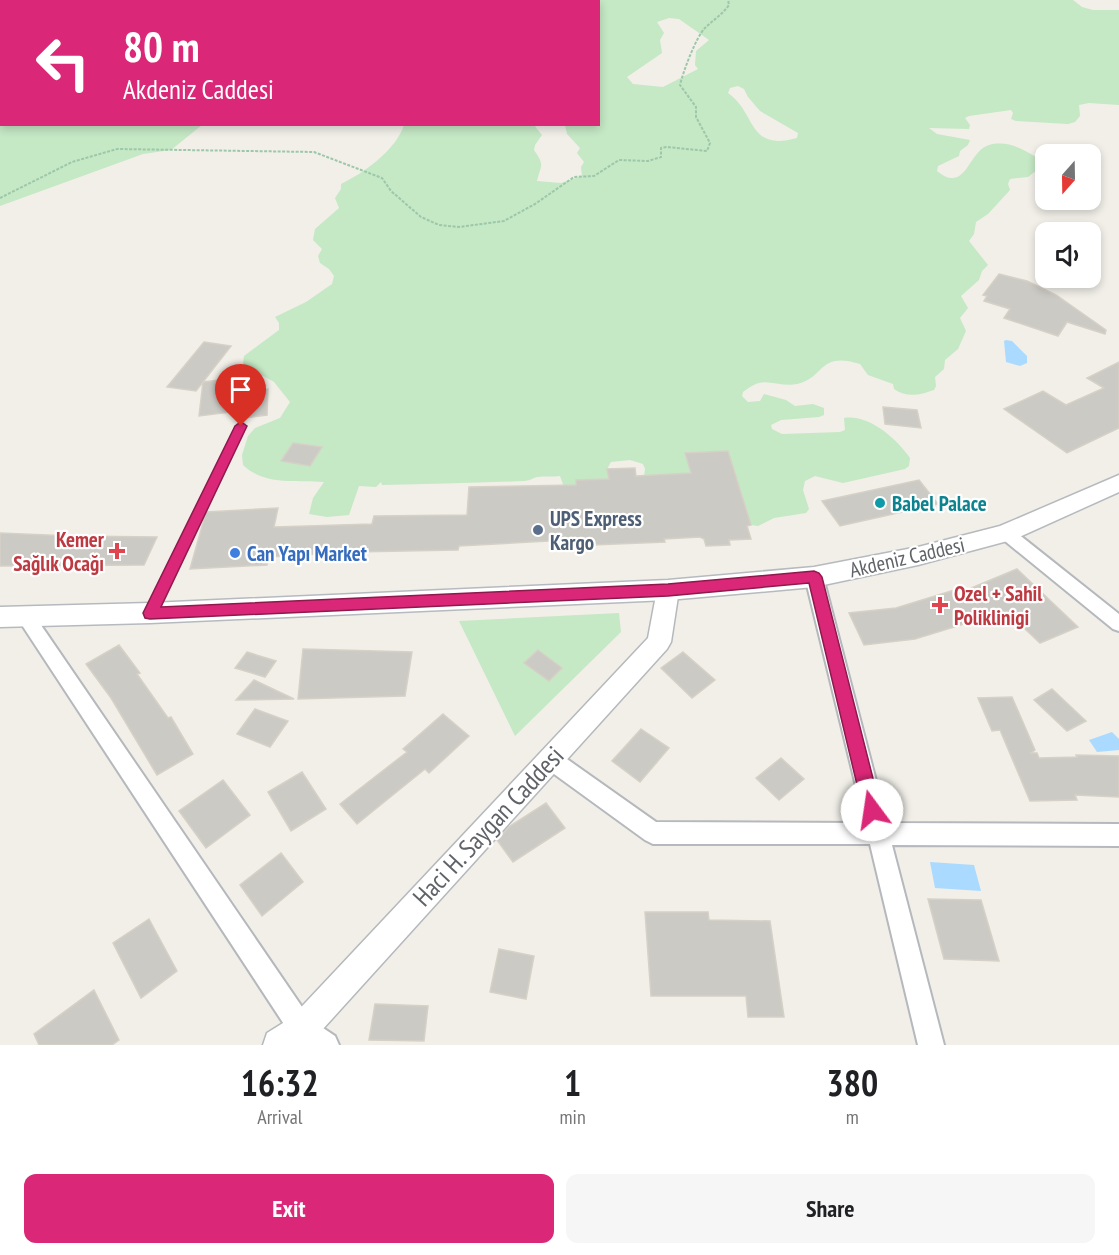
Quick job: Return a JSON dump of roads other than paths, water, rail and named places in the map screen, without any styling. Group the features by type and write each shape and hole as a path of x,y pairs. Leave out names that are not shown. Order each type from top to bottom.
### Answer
{"main road":[{"name":"Akdeniz Caddesi","path":"0,616 150,613 668,590 814,577 918,556 1006,533 1119,483"}],"street":[{"path":"1006,533 1119,624"},
{"path":"814,577 931,1045"},
{"name":"Haci H. Saygan Caddesi","path":"279,1045 302,1029 659,642 668,590"},
{"path":"26,617 302,1029 326,1045"},
{"path":"549,759 653,833 1119,835"}],"lane":[{"path":"150,613 241,426"}],"water":[{"path":"1004,341 1012,341 1027,356 1027,363 1020,366 1006,362"},
{"path":"1112,732 1119,739 1119,750 1097,752 1089,740"},
{"path":"930,862 974,865 981,891 935,888"}],"place":[{"name":"Babel Palace","path":"880,503"},
{"name":"UPS Express Kargo","path":"538,530"},
{"name":"Kemer Sağlık Ocağı","path":"117,551"},
{"name":"Can Yapı Market","path":"235,553"},
{"name":"Ozel + Sahil Poliklinigi","path":"940,605"}]}
